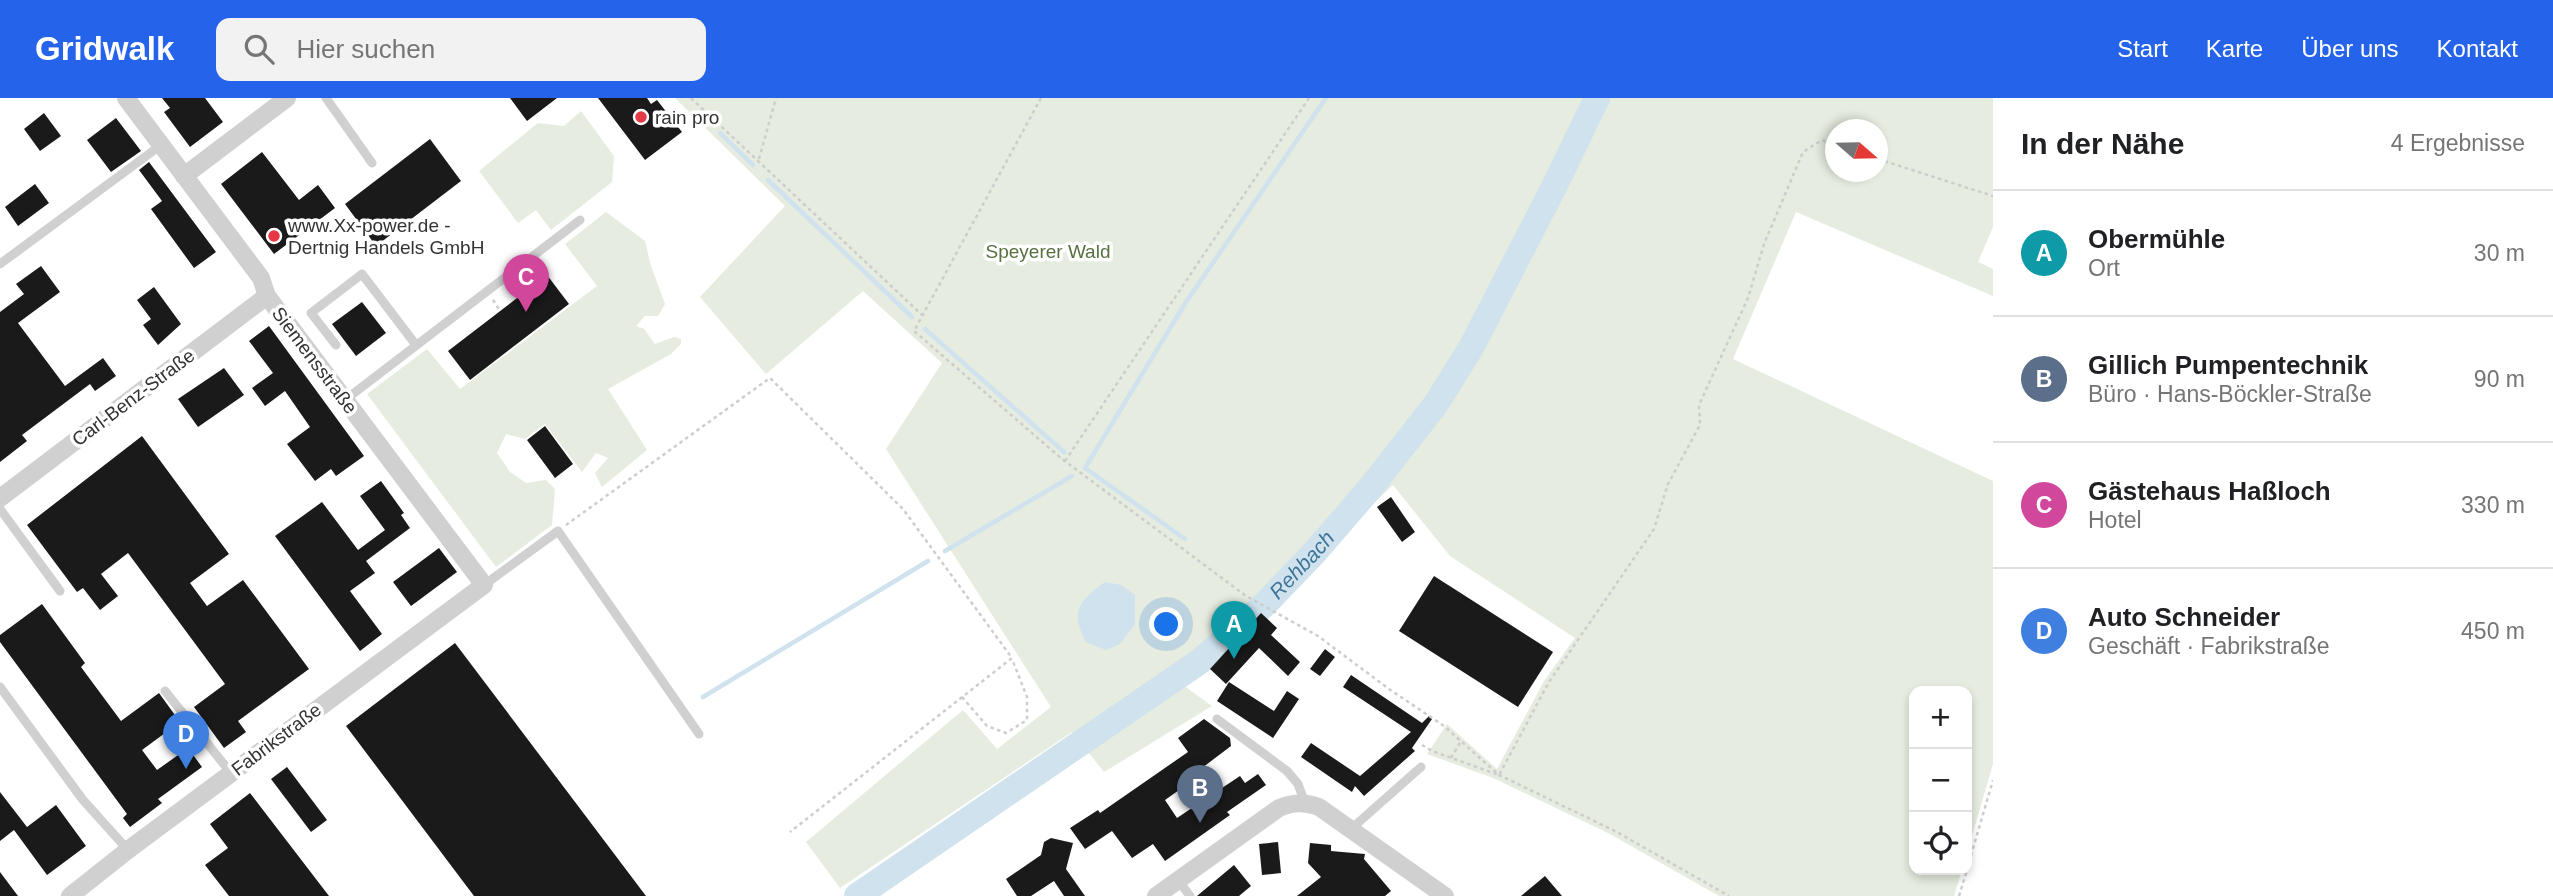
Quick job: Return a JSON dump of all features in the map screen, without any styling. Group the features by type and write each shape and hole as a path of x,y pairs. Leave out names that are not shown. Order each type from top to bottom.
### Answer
{"street":[{"name":"Siemensstraße","path":"126,98 261,278 267,296 484,585"},
{"path":"184,176 287,98"},
{"name":"Carl-Benz-Straße","path":"0,498 267,296"},
{"name":"Fabrikstraße","path":"70,896 230,773 484,585"},
{"path":"1156,896 1279,808 1292,803 1305,803 1318,807 1445,896"}],"lane":[{"path":"326,98 372,163"},
{"path":"0,264 161,145"},
{"path":"345,400 580,220"},
{"path":"336,345 311,313 362,274 416,345"},
{"path":"0,509 60,591"},
{"path":"484,585 558,531 699,734"},
{"path":"0,687 83,800 128,850"},
{"path":"165,691 230,773"},
{"path":"1217,719 1287,771 1298,784 1305,803"},
{"path":"1351,829 1421,767"},
{"path":"1178,880 1190,896"}],"path":[{"path":"691,98 922,315"},
{"path":"759,160 776,98"},
{"path":"1041,98 914,331 1065,461 1259,605 1318,636 1389,690 1444,726 1499,775"},
{"path":"1065,461 1309,98"},
{"path":"1499,775 1549,682 1654,530 1668,484 1700,425 1699,405 1748,298 1764,244 1803,152 1825,142"},
{"path":"1888,162 1993,196"},
{"path":"558,531 770,378 903,509 1012,658 1027,698 1027,720 1006,733 987,726 962,697"},
{"path":"790,832 1012,658"},
{"path":"1451,758 1461,741"},
{"path":"1422,746 1499,775 1615,831 1729,896"},
{"path":"1972,853 1993,780"},
{"path":"1959,896 1965,875"}],"green space":[{"name":"Speyerer Wald","path":"675,98 1993,98 1993,227 1978,262 1993,269 1993,296 1796,212 1733,359 1993,481 1993,764 1972,836 1972,686 1909,686 1909,875 1960,875 1954,896 1719,896 1608,833 1493,778 1427,754 1447,724 1497,769 1544,681 1575,638 1450,556 1393,485 1183,685 1212,706 1104,772 1072,732 840,888 806,842 963,710 997,749 1051,707 886,449 942,363 863,291 766,374 700,297 785,206"},
{"path":"581,111 614,156 612,182 551,230 536,210 518,223 479,171 538,123 564,126"},
{"path":"606,212 645,241 665,304 658,316 645,316 636,326 644,329 655,344 674,337 681,339 681,344 671,354 608,389 647,450 602,487 595,473 608,458 596,453 582,472 545,424 525,439 506,434 497,453 510,472 526,483 546,480 555,489 552,525 496,567 367,394 427,349 460,389 597,286 565,244"}],"water":[{"path":"1105,582 1121,585 1135,595 1135,624 1120,644 1106,650 1086,642 1078,623 1079,608 1083,601"}],"building":[{"path":"162,98 205,98 223,122 190,147 164,112 170,108"},
{"path":"510,98 557,98 527,121"},
{"path":"598,98 647,98 651,104 657,100 682,132 645,160"},
{"path":"44,113 61,136 40,151 24,129"},
{"path":"116,118 141,151 111,172 87,140"},
{"path":"430,139 461,181 376,246 345,204"},
{"path":"262,152 299,200 318,185 335,208 274,254 221,184"},
{"path":"149,162 216,252 194,268 151,209 162,201 139,170"},
{"path":"35,184 49,203 18,226 5,207"},
{"path":"41,266 60,292 18,323 65,386 103,358 116,376 95,391 90,384 22,435 27,441 0,462 0,312 24,294 16,284"},
{"path":"547,275 569,304 470,380 448,351"},
{"path":"154,287 181,324 158,345 143,325 151,319 137,300"},
{"path":"362,302 386,333 356,356 332,324"},
{"path":"269,326 364,456 336,476 331,469 315,481 287,444 310,427 285,391 265,406 252,388 273,373 249,341"},
{"path":"224,368 244,395 198,427 178,399"},
{"path":"545,426 573,464 555,478 527,440"},
{"path":"142,436 229,554 190,583 207,606 243,580 309,669 238,721 246,732 224,748 194,707 225,684 128,553 101,574 118,596 100,610 83,588 77,592 27,525"},
{"path":"381,481 404,513 401,515 410,528 366,561 375,573 350,591 382,634 360,651 275,536 322,502 358,550 385,530 360,496"},
{"path":"1391,497 1415,532 1402,542 1377,507"},
{"path":"439,548 457,572 411,606 393,582"},
{"path":"1434,576 1553,652 1518,707 1399,631"},
{"path":"42,604 85,663 81,667 121,721 159,693 180,722 142,750 157,770 188,748 202,767 158,799 162,803 130,827 123,818 127,814 0,642 0,635"},
{"path":"1261,613 1277,628 1271,635 1300,662 1288,676 1259,648 1226,684 1210,669"},
{"path":"455,643 646,896 474,896 346,726"},
{"path":"1325,649 1335,657 1320,676 1310,669"},
{"path":"1351,675 1422,723 1429,716 1432,719 1412,748 1415,751 1364,796 1355,786 1352,792 1301,757 1311,743 1360,776 1411,732 1343,687"},
{"path":"1229,682 1274,711 1287,691 1299,699 1273,738 1217,701"},
{"path":"1204,719 1230,738 1231,746 1194,774 1196,778 1165,800 1177,818 1240,776 1245,783 1258,774 1266,785 1227,812 1230,815 1165,861 1153,844 1132,858 1112,831 1085,849 1070,828 1098,810 1100,813 1188,752 1178,738"},
{"path":"287,767 327,820 311,832 271,779"},
{"path":"0,792 27,827 56,805 86,846 47,875 14,830 0,841"},
{"path":"250,793 329,896 229,896 205,865 228,848 210,824"},
{"path":"1051,838 1073,843 1066,869 1085,896 1064,896 1054,881 1031,896 1017,896 1006,879 1041,855 1044,842"},
{"path":"1278,842 1281,873 1262,875 1259,844"},
{"path":"1310,843 1331,845 1331,851 1365,854 1364,859 1391,891 1385,896 1297,896 1321,877 1308,863"},
{"path":"1234,865 1251,886 1239,896 1197,896"},
{"path":"0,872 18,896 0,896"},
{"path":"1545,876 1562,896 1521,896"}],"waterway":[{"path":"1185,539 1085,468 1186,302 1326,98"},
{"name":"Rehbach","path":"857,896 1199,662 1265,604 1314,553 1371,487 1436,404 1472,346 1597,98"},
{"path":"720,133 753,165"},
{"path":"768,180 912,317"},
{"path":"925,329 1064,452"},
{"path":"945,551 1072,476"},
{"path":"703,697 928,561"}],"place":[{"name":"rain pro","path":"641,117"},
{"name":"www.Xx-power.de - Dertnig Handels GmbH","path":"274,236"},
{"name":"Gästehaus Haßloch","path":"526,312"},
{"name":"Obermühle","path":"1234,659"},
{"name":"Auto Schneider","path":"186,769"},
{"name":"Gillich Pumpentechnik","path":"1200,823"}]}
